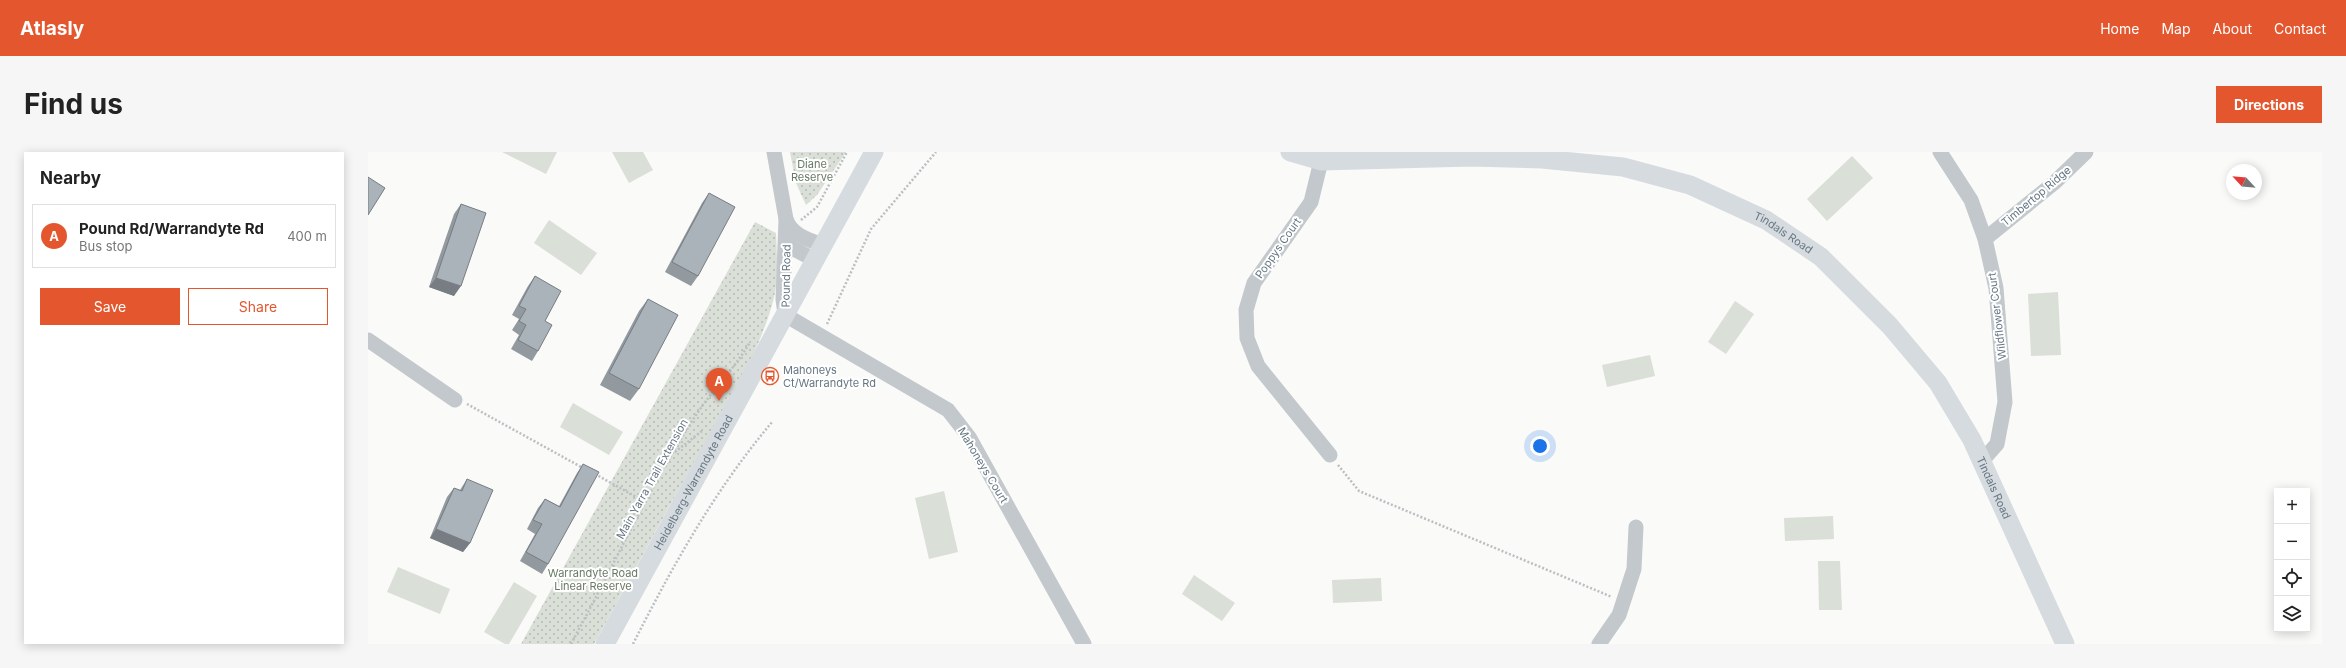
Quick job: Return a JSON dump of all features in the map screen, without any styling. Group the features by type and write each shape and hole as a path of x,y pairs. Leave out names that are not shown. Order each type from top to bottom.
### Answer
{"main road":[{"name":"Heidelberg-Warrandyte Road","path":"606,644 874,152"},
{"name":"Tindals Road","path":"1290,152 1321,160 1471,157 1542,159 1623,168 1690,185 1766,220 1821,257 1890,326 1938,383 1972,440 2065,644"}],"street":[{"name":"Pound Road","path":"774,152 786,219 783,299 785,315"},
{"name":"Wildflower Court","path":"1940,152 1971,200 1985,239 1996,288 2006,402 1997,444 1982,461"},
{"name":"Timbertop Ridge","path":"1985,239 2054,183 2086,152"},
{"name":"Poppys Court","path":"1321,160 1311,202 1254,283 1246,310 1246,317 1247,338 1258,366 1330,455"},
{"name":"Pound Road","path":"786,219 789,226 819,252"},
{"name":"Pound Road","path":"786,236 790,247 819,252"},
{"name":"Mahoneys Court","path":"785,315 822,335 948,410 969,437 1084,644"},
{"path":"368,340 455,400"},
{"path":"1599,644 1619,614 1634,568 1636,527"}],"path":[{"path":"786,219 800,221 805,219 817,207 847,152"},
{"path":"822,335 871,229 936,152"},
{"name":"Main Yarra Trail Extension","path":"571,644 672,454 695,416 739,361 751,341"},
{"path":"479,410 586,469"},
{"path":"633,644 672,566 744,455 773,421"},
{"path":"672,454 706,427"},
{"path":"1330,455 1360,491 1623,602"},
{"path":"592,473 647,503"}],"green space":[{"path":"502,152 557,152 546,174"},
{"path":"612,152 643,152 653,170 629,183"},
{"name":"Diane Reserve","path":"790,152 846,152 817,195 806,205 796,183"},
{"path":"1852,156 1873,178 1827,221 1807,199"},
{"path":"549,220 597,253 581,275 534,243"},
{"name":"Warrandyte Road Linear Reserve","path":"755,222 776,233 776,287 765,326 746,369 724,411 677,492 594,644 521,644"},
{"path":"2058,292 2061,355 2031,356 2028,294"},
{"path":"1735,301 1754,314 1726,354 1708,342"},
{"path":"1650,355 1655,376 1607,387 1602,365"},
{"path":"573,403 623,432 609,455 560,427"},
{"path":"944,491 958,552 929,559 915,498"},
{"path":"1833,516 1834,539 1785,541 1784,518"},
{"path":"1818,561 1840,561 1842,610 1819,610"},
{"path":"398,567 450,589 440,614 387,592"},
{"path":"1194,575 1235,603 1222,621 1182,594"},
{"path":"1381,578 1382,601 1333,603 1332,580"},
{"path":"514,582 537,596 509,644 505,644 484,632"}],"building":[{"path":"368,177 385,188 368,215"},
{"path":"709,193 735,207 698,276 672,262"},
{"path":"461,204 486,213 461,286 436,278"},
{"path":"535,276 561,291 545,321 552,325 538,351 518,340 526,325 519,321 526,309 519,306"},
{"path":"648,299 678,315 639,389 609,373"},
{"path":"583,464 599,472 548,564 526,552 542,524 533,520 545,499 560,507"},
{"path":"467,479 493,490 470,543 436,529 454,488 462,491"}],"place":[{"name":"Mahoneys Ct/Warrandyte Rd","path":"770,376"},
{"name":"Pound Rd/Warrandyte Rd","path":"719,401"}]}
